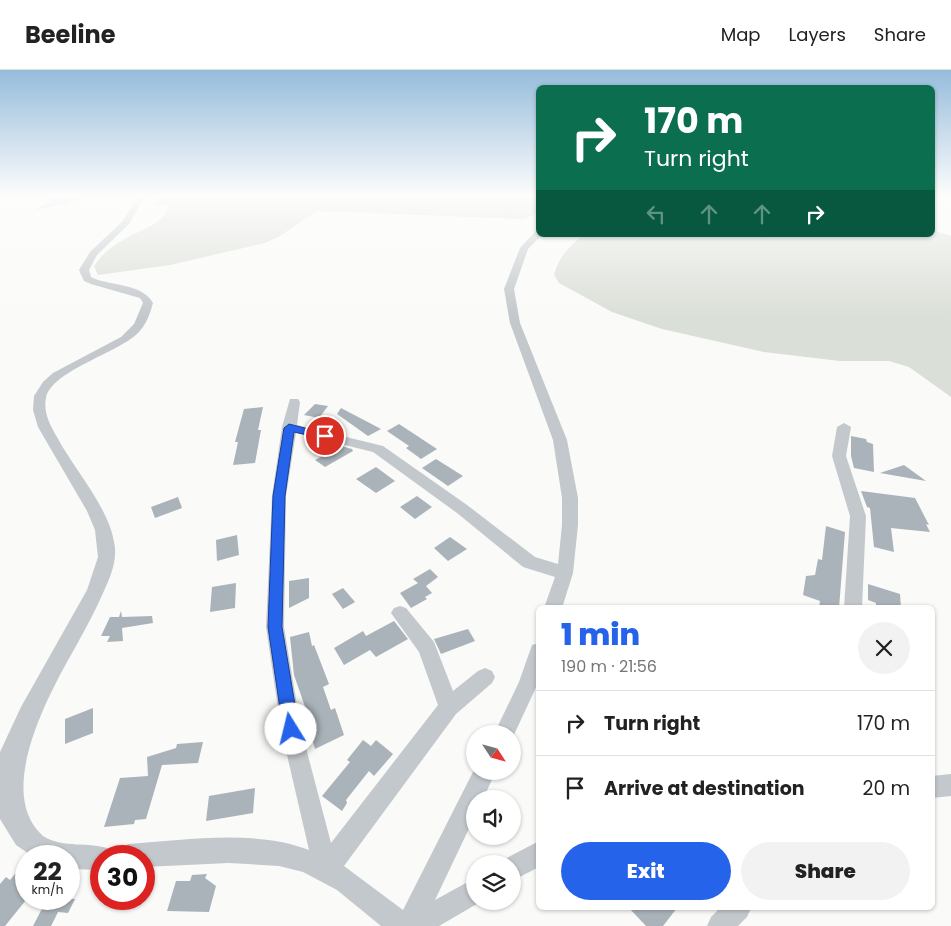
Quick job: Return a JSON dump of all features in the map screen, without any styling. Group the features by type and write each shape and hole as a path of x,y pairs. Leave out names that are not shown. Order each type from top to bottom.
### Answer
{"street":[{"path":"90,857 58,854 36,848 11,817 5,801 5,781 9,754 20,728 85,611 101,579 106,564 107,546 97,514 47,431 39,414 39,400 44,388 50,382 65,371 118,343 136,328 144,314 148,303 144,296 126,288 93,282 87,279 84,270 94,254 111,237"},
{"path":"535,237 524,248 509,288 515,324 560,440 570,498 570,525 565,572 554,605"},
{"path":"294,402 279,496 275,627 291,729 326,870"},
{"path":"844,427 839,456 858,516 853,605"},
{"path":"289,428 378,449 462,509 529,562 565,572"},
{"path":"400,613 427,648 449,707"},
{"path":"508,725 528,684 536,660"},
{"path":"326,870 449,707 485,677"},
{"path":"409,926 481,780"},
{"path":"935,787 951,785"},
{"path":"155,855 247,851 271,852 296,857 326,870 402,926"},
{"path":"521,864 536,855"},
{"path":"414,926 466,896"},
{"path":"720,926 736,910"}],"shaded area":[{"path":"129,237 278,237 265,243 170,265 98,275 94,266 114,245"},
{"path":"582,237 951,237 951,397 909,367 889,361 840,361 764,352 662,329 612,312 559,283 554,275 558,263 574,243"}],"building":[{"path":"315,404 328,406 319,418 304,415"},
{"path":"263,407 258,430 261,430 255,463 233,465 238,442 235,442 244,409"},
{"path":"341,408 381,429 368,436 337,414"},
{"path":"399,424 437,449 421,459 406,448 409,446 387,431"},
{"path":"851,436 866,439 867,442 873,444 874,472 854,468 851,456"},
{"path":"341,446 353,451 325,467 315,460"},
{"path":"436,459 463,476 448,486 422,468"},
{"path":"904,465 926,481 880,473"},
{"path":"376,467 395,481 376,493 356,479"},
{"path":"861,491 915,498 929,525 926,524 930,532 891,528 894,552 874,547 870,508 867,507"},
{"path":"417,496 432,507 415,519 400,507"},
{"path":"178,497 182,508 155,518 151,507"},
{"path":"826,526 845,532 839,605 819,605 820,601 803,595 806,576 815,575 818,559 822,560"},
{"path":"237,535 239,555 217,561 216,540"},
{"path":"450,537 467,549 448,561 434,548"},
{"path":"430,569 438,577 426,586 432,593 425,597 427,599 411,608 400,593 418,583 413,579"},
{"path":"309,578 309,598 289,608 289,581"},
{"path":"236,583 235,608 210,612 212,587"},
{"path":"868,584 900,594 901,605 876,605 876,603 868,600"},
{"path":"343,588 355,602 343,609 332,594"},
{"path":"121,611 122,617 152,616 153,623 122,628 123,641 107,642 110,636 101,636 110,617 119,617"},
{"path":"394,621 408,639 376,657 370,650 344,665 334,648 363,631 366,636"},
{"path":"468,629 475,641 441,654 434,639"},
{"path":"309,632 312,646 314,645 329,684 323,687 331,710 335,708 344,735 315,749 308,725 311,724 294,675 290,637"},
{"path":"93,708 93,733 65,744 65,719"},
{"path":"363,740 371,746 376,740 393,754 374,776 369,771 346,800 347,803 342,811 322,796 350,762 347,760"},
{"path":"203,742 198,763 162,765 146,819 135,820 134,824 104,827 120,778 148,776 147,757 176,748 177,744"},
{"path":"255,788 253,813 206,821 209,796"},
{"path":"15,874 15,910 18,910 5,926 0,926 0,884 6,877 10,880"},
{"path":"207,874 205,878 216,886 209,912 167,911 176,881 190,881 192,875"},
{"path":"41,910 70,910 68,913 58,912 51,926 33,926"},
{"path":"631,910 675,910 663,926 646,926"}],"route":[{"path":"291,729 275,627 279,496 289,428 325,436"}]}
